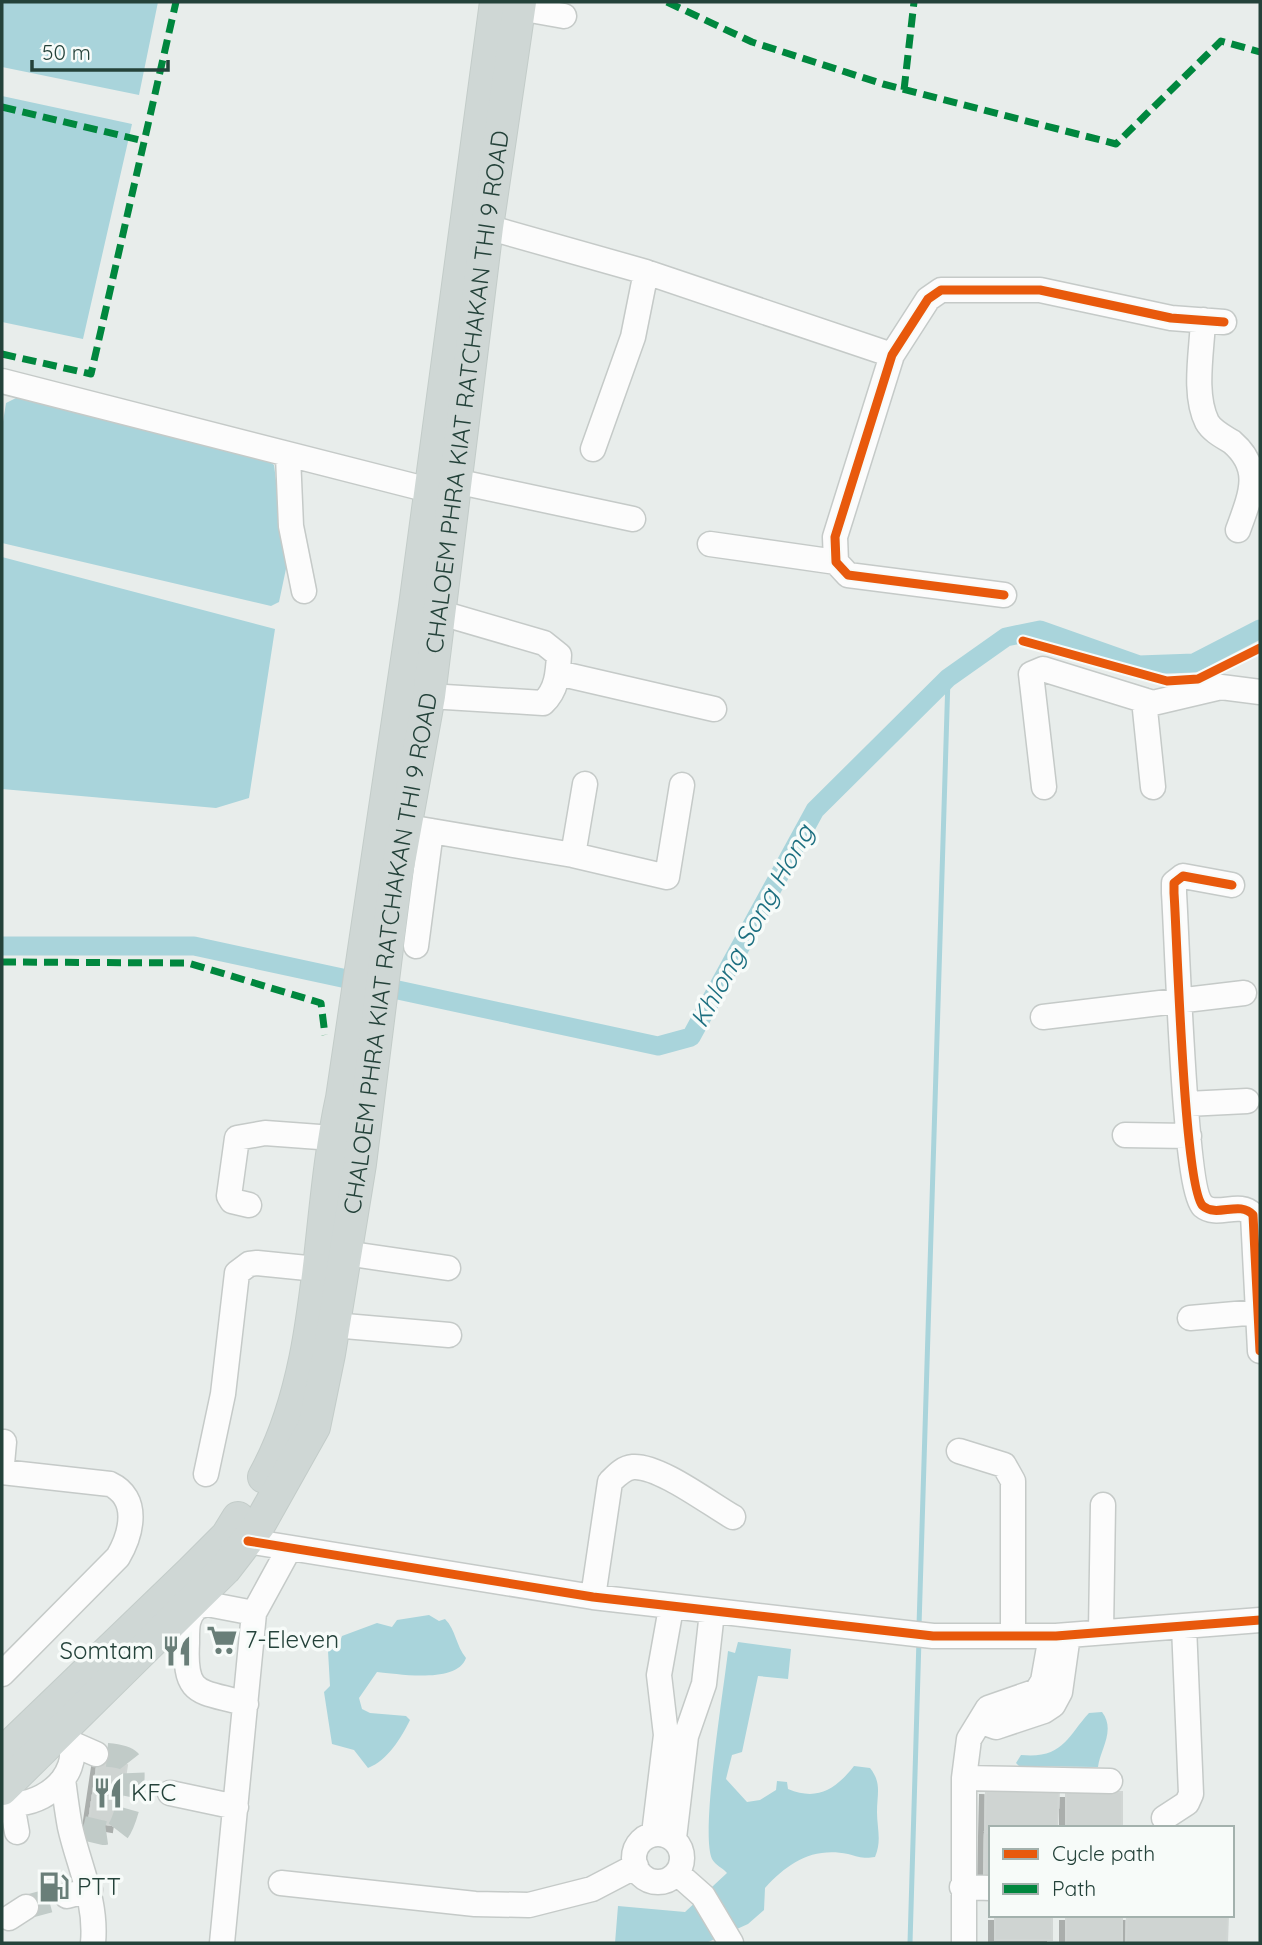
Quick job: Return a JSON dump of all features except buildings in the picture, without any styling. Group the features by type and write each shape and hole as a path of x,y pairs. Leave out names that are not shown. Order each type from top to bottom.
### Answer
{"main road":[{"name":"CHALOEM PHRA KIAT RATCHAKAN THI 9 ROAD","path":"442,486 488,227 511,4"},
{"name":"CHALOEM PHRA KIAT RATCHAKAN THI 9 ROAD","path":"2,1754 237,1538 287,1480 314,1427 345,1254 355,1099 384,883 415,695 511,4"},
{"name":"CHALOEM PHRA KIAT RATCHAKAN THI 9 ROAD","path":"384,883 419,829 415,695"},
{"name":"CHALOEM PHRA KIAT RATCHAKAN THI 9 ROAD","path":"5,1798 69,1736 225,1569 279,1450 302,1377 333,1138 355,1099"}],"street":[{"path":"511,4 564,16"},
{"path":"488,227 646,272 892,355"},
{"path":"593,449 633,338 646,272"},
{"path":"841,569 835,537 892,355 928,299 941,290 957,288 1040,290 1171,318 1214,321 1201,401 1208,424 1250,453 1256,463 1254,485 1238,530"},
{"path":"2,380 288,456 634,519"},
{"path":"288,456 291,526 304,591"},
{"path":"710,544 841,569 1004,594"},
{"path":"415,695 543,703 552,694 558,673 559,655 544,643 427,609"},
{"path":"1044,787 1031,674 1043,669 1144,700 1169,701 1221,687 1260,692"},
{"path":"558,673 714,709"},
{"path":"1144,700 1153,787"},
{"path":"573,855 585,784"},
{"path":"415,946 419,829 573,855 667,877 682,785"},
{"path":"1232,885 1183,876 1174,883 1186,1104 1195,1181 1203,1206 1208,1209 1243,1208 1253,1215 1260,1350"},
{"path":"1043,1017 1244,993"},
{"path":"1186,1104 1247,1101"},
{"path":"249,1205 232,1201 229,1196 237,1138 265,1133 333,1138"},
{"path":"1125,1135 1189,1136"},
{"path":"345,1254 448,1268"},
{"path":"206,1474 222,1394 237,1273 249,1264 257,1263 317,1269"},
{"path":"1190,1318 1258,1312"},
{"path":"333,1325 449,1335"},
{"path":"960,1451 1004,1465 1013,1481 1013,1636"},
{"path":"593,1597 610,1482 619,1472 631,1467 651,1471 733,1517"},
{"path":"2,1472 110,1484 123,1490 130,1508 126,1544 118,1557 2,1675"},
{"path":"1101,1632 1102,1505"},
{"path":"237,1538 289,1549 671,1608 933,1636 1060,1636 1260,1620"},
{"path":"222,1943 254,1613 289,1549"},
{"path":"246,1704 200,1690 188,1680 185,1671 188,1621 197,1607 207,1604 254,1613"},
{"path":"671,1608 659,1675 676,1735"},
{"path":"664,1836 646,1837 635,1850 636,1866 646,1879 654,1881 671,1878 677,1873 683,1857 664,1836 676,1735 704,1685 712,1612"},
{"path":"1164,1818 1187,1803 1191,1794 1184,1626"},
{"path":"966,1939 962,1887 964,1778 969,1739 982,1723 996,1727 1044,1711 1053,1704 1060,1692 1060,1636"},
{"path":"69,1736 96,1754"},
{"path":"17,1832 5,1798 43,1797 63,1779 70,1768 69,1736"},
{"path":"964,1778 1110,1781"},
{"path":"63,1779 77,1828 78,1893 94,1912 93,1943"},
{"path":"170,1793 236,1807"},
{"path":"281,1883 475,1904 529,1905 592,1889 636,1866"},
{"path":"677,1873 703,1896 729,1938"},
{"path":"962,1887 989,1888"}],"water":[{"path":"2,2 158,2 139,95 2,67"},
{"path":"2,96 132,124 83,339 2,322"},
{"path":"18,397 265,458 274,465 287,564 279,602 271,606 2,543 2,428 6,403"},
{"path":"2,557 275,629 249,798 216,808 2,789"},
{"path":"429,1615 439,1621 445,1619 466,1658 460,1666 439,1674 426,1676 377,1672 359,1698 362,1709 370,1713 406,1716 410,1720 388,1754 368,1768 354,1750 332,1744 324,1692 330,1686 328,1651 338,1647 342,1636 377,1623 392,1627 397,1620"},
{"path":"738,1642 791,1649 788,1679 758,1676 742,1752 732,1755 726,1779 747,1802 760,1800 776,1790 777,1781 787,1782 788,1789 798,1792 817,1793 832,1787 854,1766 870,1768 878,1789 879,1840 875,1857 823,1853 792,1864 765,1888 764,1910 748,1924 706,1943 615,1943 618,1906 685,1912 727,1873 712,1859 709,1821 728,1651 735,1653"},
{"path":"1102,1712 1108,1726 1098,1767 1019,1766 1016,1763 1021,1755 1046,1754 1055,1750 1069,1738 1089,1713"}],"waterway":[{"name":"Khlong Song Hong","path":"2,946 194,946 658,1046 691,1037 815,810 948,678 1006,637 1040,630 1139,665 1194,663 1260,629"},
{"path":"919,1626 948,678"},
{"path":"910,1943 919,1639"}],"tunnel":[{"path":"83,1828 104,1833 118,1831 132,1785 132,1766 129,1761 118,1756 96,1754"},
{"path":"26,1907 67,1896"}],"marked path":[{"path":"2,354 91,374 176,2"},
{"path":"667,2 752,42 883,84 1116,144 1221,41 1260,52"},
{"path":"904,90 914,2"},
{"path":"2,107 144,141"},
{"path":"2,962 188,963 321,1003 325,1035"}],"cycle path":[{"path":"1004,595 848,575 836,562 835,537 892,355 928,299 941,290 1040,290 1171,318 1224,322"},
{"path":"1023,641 1167,681 1198,679 1260,648"},
{"path":"1232,885 1183,876 1174,883 1182,1059 1191,1156 1196,1189 1203,1206 1215,1210 1242,1209 1253,1215 1260,1351"},
{"path":"248,1541 593,1597 933,1636 1056,1636 1260,1620"}],"place":[{"name":"7-Eleven","path":"222,1640"},
{"name":"Somtam","path":"177,1651"},
{"name":"KFC","path":"108,1793"},
{"name":"PTT","path":"54,1887"}]}
